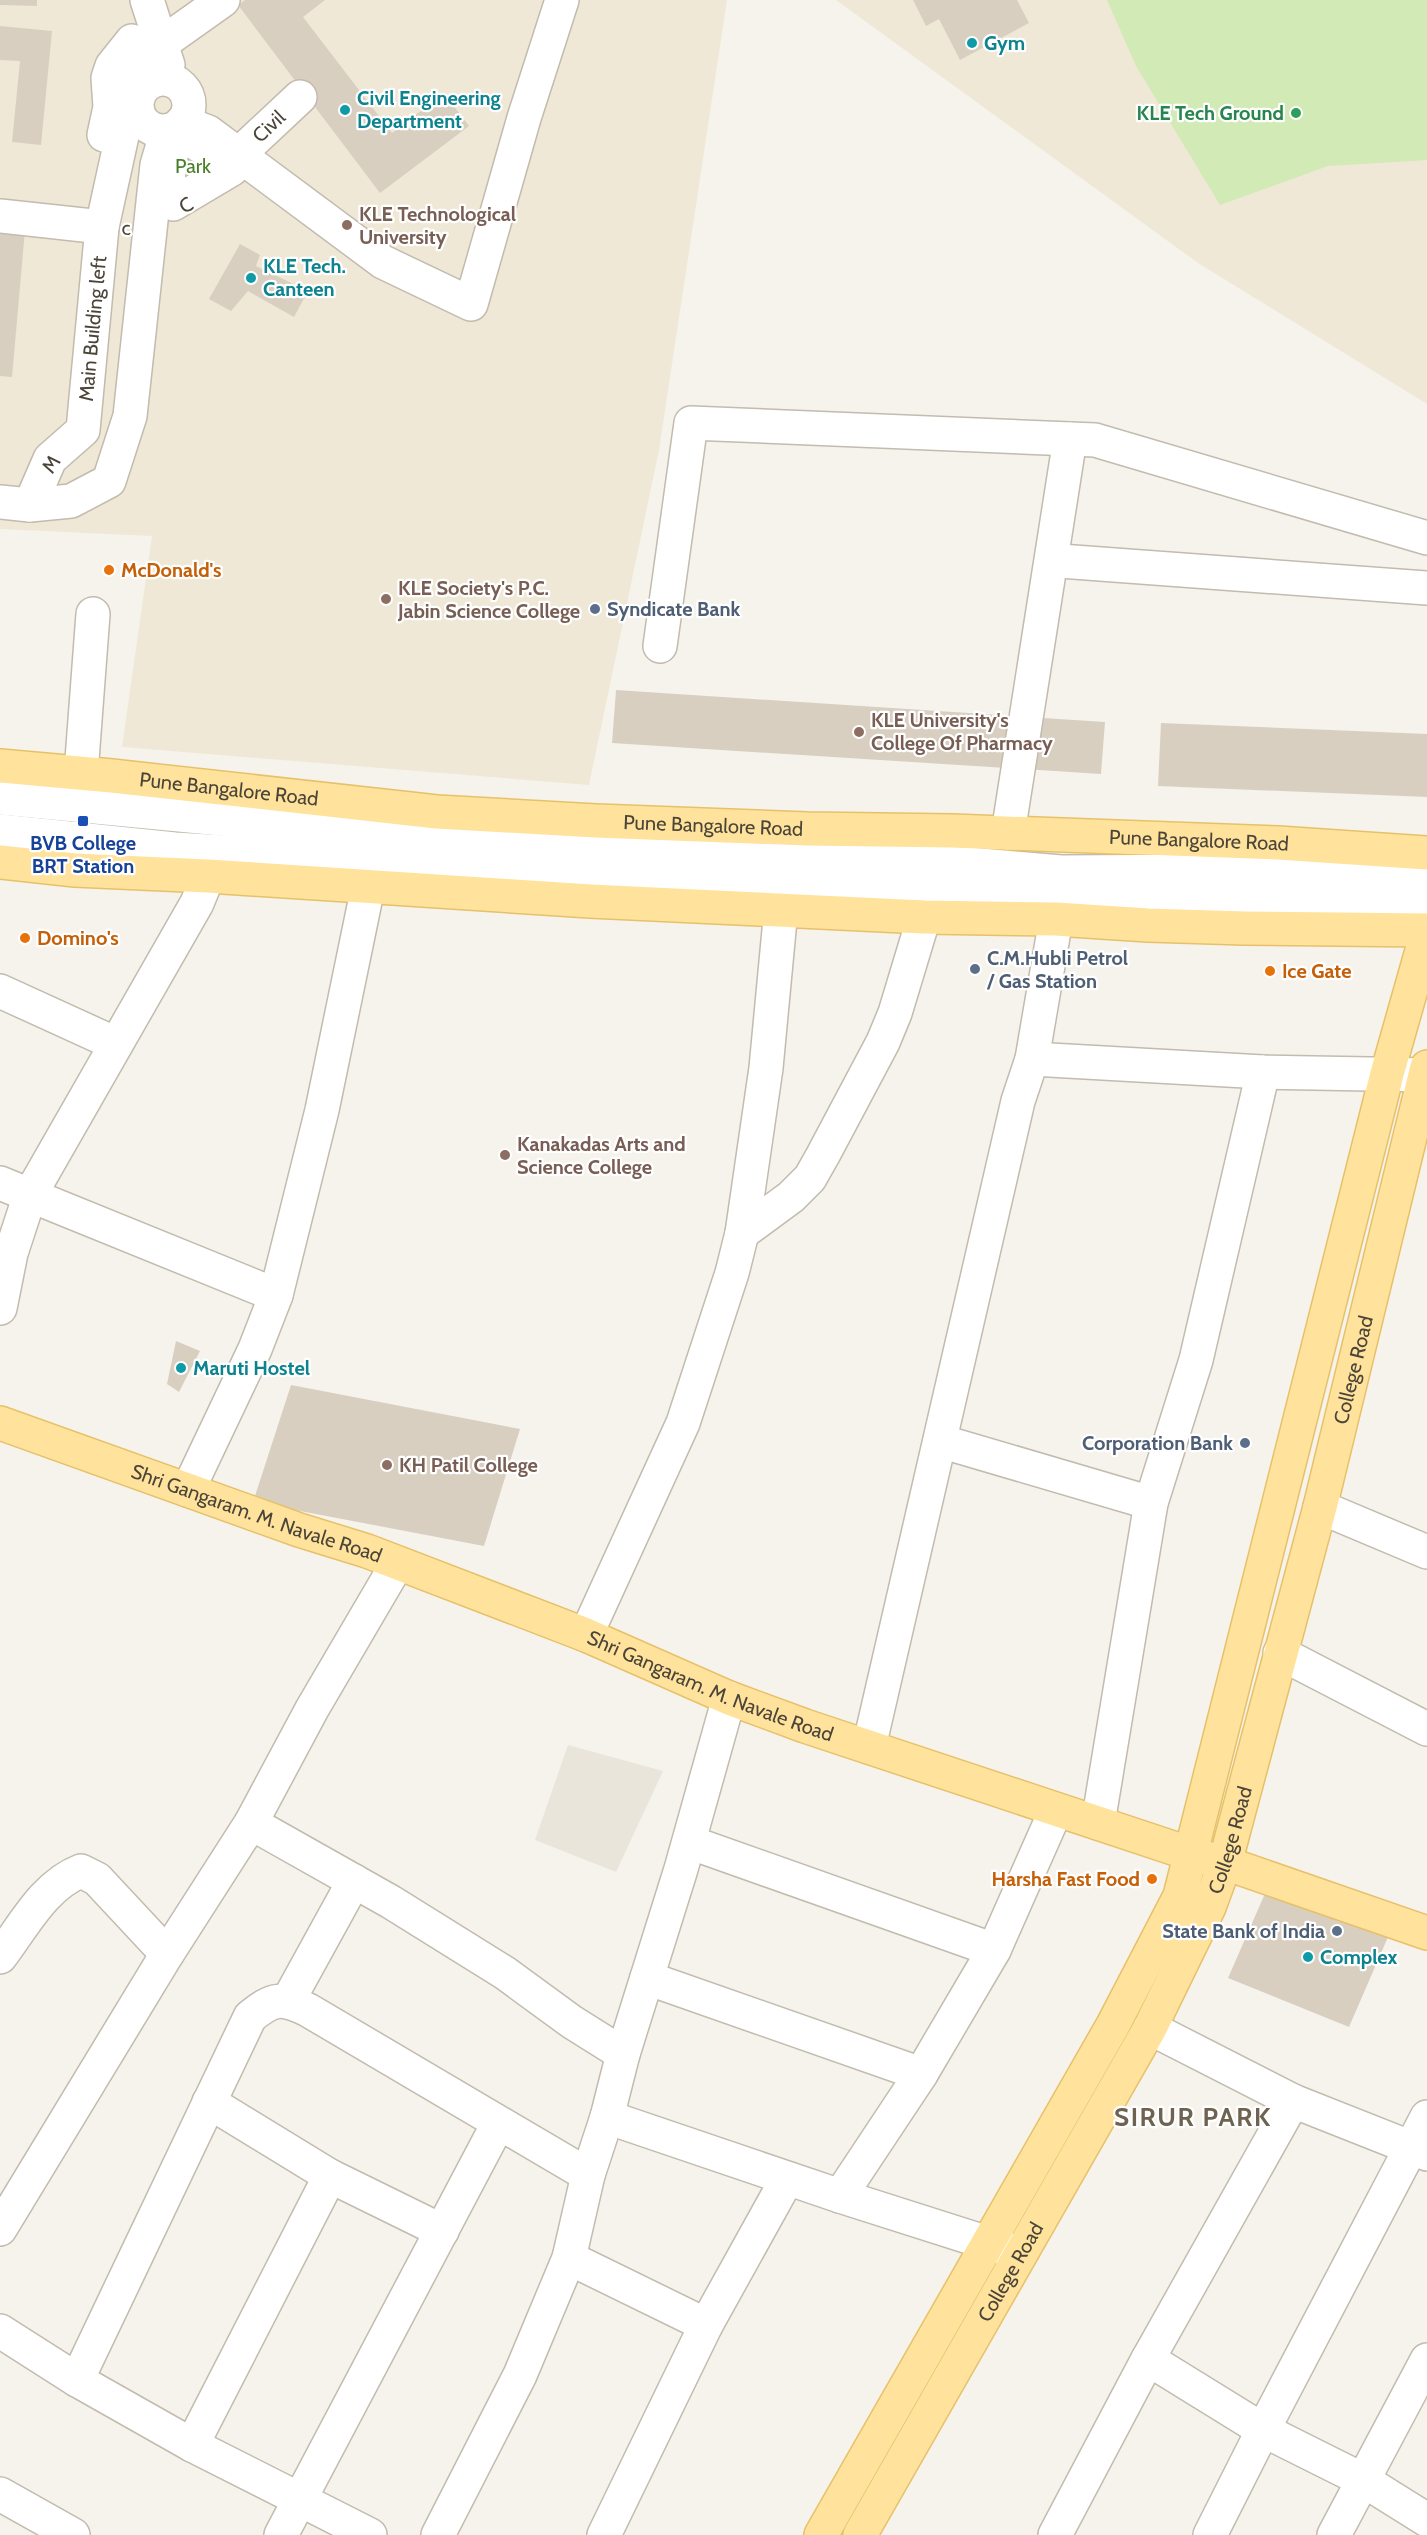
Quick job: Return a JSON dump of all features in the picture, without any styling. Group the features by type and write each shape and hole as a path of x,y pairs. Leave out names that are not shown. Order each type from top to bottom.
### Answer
{"main road":[{"name":"Pune Bangalore Road","path":"0,766 459,813 807,830 1008,833 1278,843 1427,854"},
{"path":"0,862 75,870 208,876 601,901 924,917 1056,919 1148,925 1427,932"},
{"name":"College Road","path":"860,2535 1005,2248 1113,2025 1180,1896 1387,1074 1427,932"},
{"name":"College Road","path":"821,2535 1005,2248 1150,2028 1209,1907 1226,1863 1320,1507 1426,1072"},
{"name":"Shri Gangaram. M. Navale Road","path":"0,1423 299,1530 367,1551 586,1635 729,1698 1056,1810 1191,1854 1226,1863 1427,1933"}],"street":[{"path":"78,427 94,227 146,42 147,0"},
{"path":"146,42 223,0"},
{"path":"173,81 159,79 143,88 137,105 142,122 158,131 175,127 208,132 383,262 471,304 524,118 562,0"},
{"path":"130,416 51,434 44,441 31,464 19,494 71,501 109,481 130,416 157,165 175,127 189,106 186,93 173,81 146,42"},
{"name":"Civil","path":"245,160 300,97"},
{"name":"C","path":"150,227 245,160"},
{"name":"c","path":"0,216 94,227 150,227"},
{"path":"660,646 691,423 1095,440 1427,538"},
{"path":"1008,833 1070,439"},
{"path":"1060,561 1427,588"},
{"path":"81,773 93,614"},
{"path":"0,798 246,822 582,847 891,856 1061,872 1220,871 1338,874 1427,880"},
{"path":"0,831 175,849 543,872 853,884 1058,895 1332,901 1427,906"},
{"path":"0,1308 11,1253 30,1195 197,903 208,876"},
{"path":"188,1490 255,1349 276,1294 322,1110 368,887"},
{"path":"586,1635 683,1423 732,1274 742,1233 766,1068 781,909"},
{"path":"742,1233 791,1197 810,1178 891,1023 924,917"},
{"path":"869,1747 1018,1101 1032,1059 1056,919"},
{"path":"0,991 116,1044"},
{"path":"1032,1059 1263,1072 1387,1074 1426,1072"},
{"path":"1098,1823 1151,1503 1196,1360 1263,1072"},
{"path":"0,1183 276,1294"},
{"path":"940,1441 1151,1503"},
{"path":"1320,1507 1427,1552"},
{"path":"0,2229 167,1954 250,1823 312,1709 397,1564"},
{"path":"1280,1653 1427,1729"},
{"path":"438,2535 520,2375 569,2258 588,2175 729,1698"},
{"path":"840,2196 921,2074 994,1950 1056,1810"},
{"path":"250,1823 354,1881 505,1972 572,2022 623,2054"},
{"path":"688,1842 994,1950"},
{"path":"0,1957 50,1892 66,1877 81,1871 97,1879 167,1954"},
{"path":"288,2001 354,1881"},
{"path":"647,1978 921,2074"},
{"path":"77,2379 249,2017 268,2002 288,2001 588,2175"},
{"path":"1150,2028 1293,2101 1419,2151"},
{"path":"1055,2535 1148,2360 1293,2101"},
{"path":"209,2102 330,2176 442,2231"},
{"path":"607,2117 787,2179 1005,2248"},
{"path":"1210,2535 1263,2430 1419,2151 1427,2117"},
{"path":"281,2535 498,2124"},
{"path":"192,2445 330,2176"},
{"path":"604,2535 706,2325 787,2179"},
{"path":"569,2258 706,2325"},
{"path":"2,2336 192,2445 370,2535"},
{"path":"1148,2360 1263,2430 1363,2480 1418,2515"},
{"path":"1334,2535 1427,2360"},
{"path":"0,2494 73,2535"}],"shaded area":[{"name":"KLE Technological University","path":"0,0 727,0 659,450 589,785 122,747 152,536 0,529"},
{"path":"836,0 1427,0 1427,404 1198,263"},
{"path":"568,1745 663,1771 616,1872 535,1840"}],"green space":[{"name":"KLE Tech Ground","path":"1107,0 1427,0 1427,160 1328,166 1220,205 1136,66"}],"building":[{"path":"0,0 37,0 37,6 0,5"},
{"name":"Civil Engineering Department","path":"245,0 325,0 303,17 392,133 444,93 469,126 380,193 238,5"},
{"name":"Gym","path":"913,0 1017,0 1029,23 960,60 939,19 926,26"},
{"path":"0,26 52,31 41,145 12,142 20,61 0,60"},
{"path":"0,228 25,230 12,377 0,376"},
{"name":"KLE Tech. Canteen","path":"240,244 260,255 256,266 308,291 294,317 248,291 231,311 209,299"},
{"name":"KLE University's College Of Pharmacy","path":"616,690 1105,722 1101,774 612,743"},
{"path":"1161,723 1427,734 1427,797 1158,786"},
{"name":"Maruti Hostel","path":"176,1341 200,1351 179,1392 167,1384"},
{"name":"KH Patil College","path":"291,1385 520,1429 484,1546 253,1502"},
{"name":"Complex","path":"1267,1889 1388,1937 1349,2027 1228,1978"}],"place":[{"name":"Gym","path":"972,43"},
{"name":"Civil Engineering Department","path":"345,110"},
{"name":"KLE Tech Ground","path":"1296,113"},
{"name":"KLE Technological University","path":"347,225"},
{"name":"KLE Tech. Canteen","path":"251,278"},
{"name":"McDonald's","path":"109,570"},
{"name":"KLE Society's P.C. Jabin Science College","path":"386,599"},
{"name":"Syndicate Bank","path":"595,609"},
{"name":"KLE University's College Of Pharmacy","path":"859,732"},
{"name":"BVB College BRT Station","path":"83,821"},
{"name":"Domino's","path":"25,938"},
{"name":"C.M.Hubli Petrol / Gas Station","path":"975,969"},
{"name":"Ice Gate","path":"1270,971"},
{"name":"Kanakadas Arts and Science College","path":"505,1155"},
{"name":"Maruti Hostel","path":"181,1368"},
{"name":"Corporation Bank","path":"1245,1443"},
{"name":"KH Patil College","path":"387,1465"},
{"name":"Harsha Fast Food","path":"1152,1879"},
{"name":"State Bank of India","path":"1337,1931"},
{"name":"Complex","path":"1308,1957"}],"district":[{"name":"SIRUR PARK","path":"1193,2117"}],"park label":[{"name":"Park","path":"193,166"}]}
